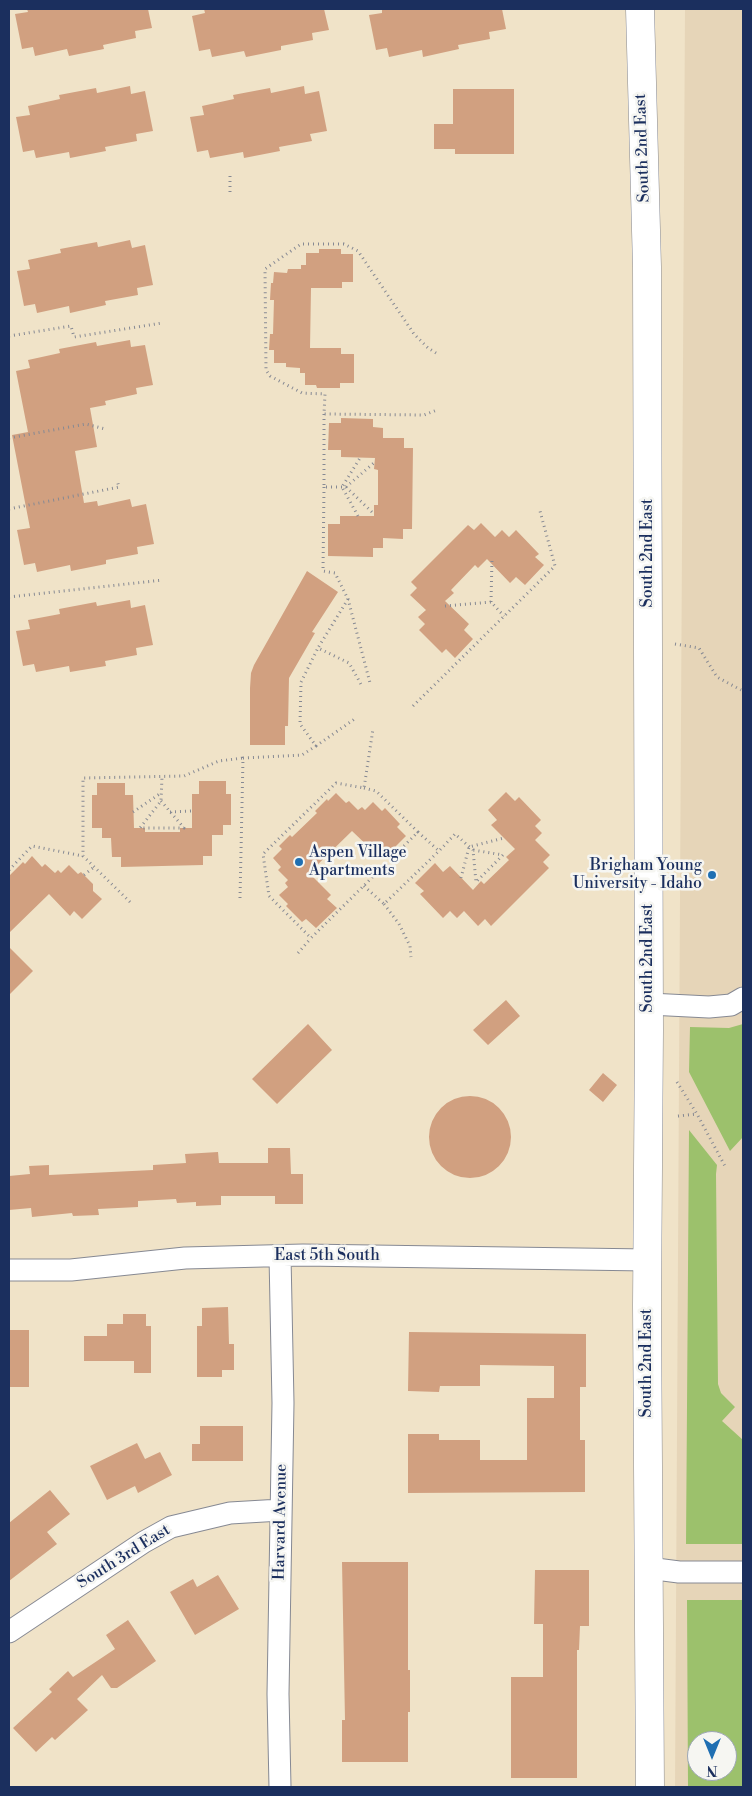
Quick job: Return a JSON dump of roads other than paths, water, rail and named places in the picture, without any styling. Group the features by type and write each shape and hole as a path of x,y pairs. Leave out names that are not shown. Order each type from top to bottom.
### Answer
{"main road":[{"name":"South 2nd East","path":"640,9 647,276 648,1004 646,1260 650,1787"}],"street":[{"path":"648,1004 709,1007 731,1005 743,998"},
{"name":"East 5th South","path":"9,1270 71,1270 185,1258 280,1256 646,1260"},
{"name":"Harvard Avenue","path":"280,1256 283,1403 278,1694 280,1787"},
{"name":"South 3rd East","path":"9,1632 144,1542 171,1527 230,1513 281,1510"},
{"path":"648,1568 679,1572 743,1572"}],"place":[{"name":"Aspen Village Apartments","path":"299,862"},
{"name":"Brigham Young University - Idaho","path":"712,875"}]}
